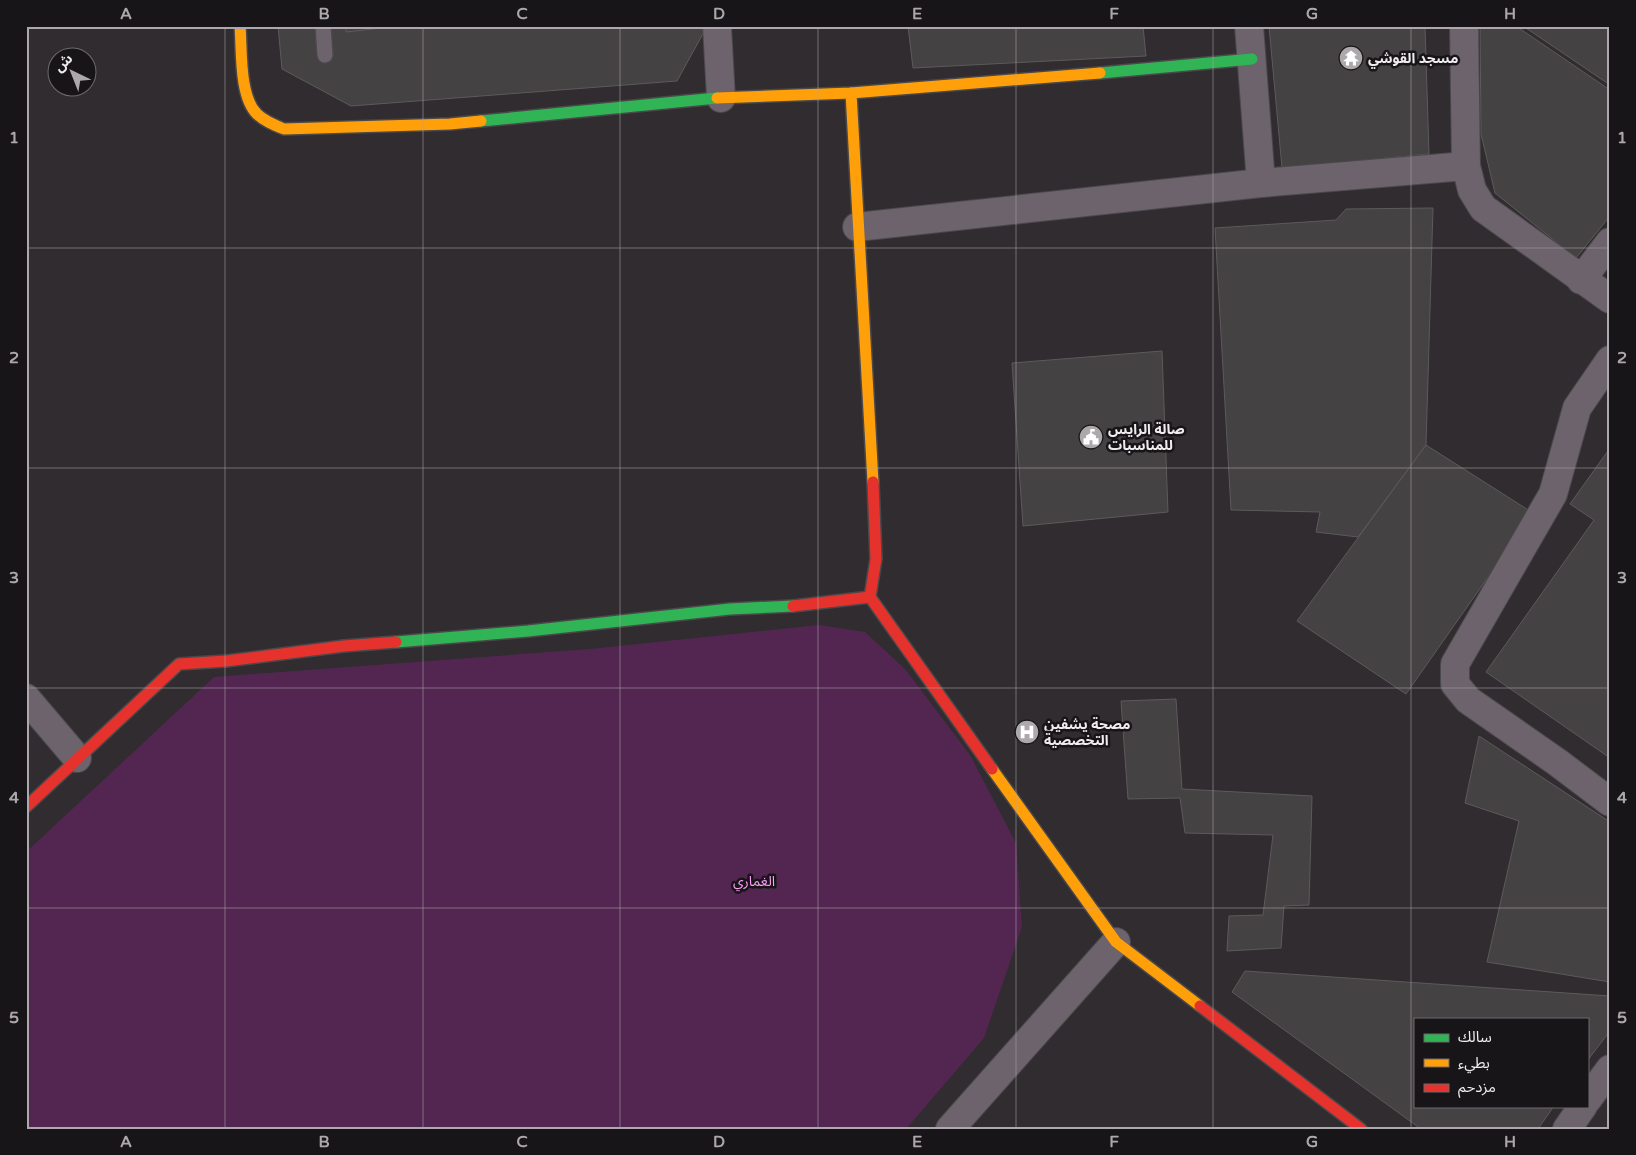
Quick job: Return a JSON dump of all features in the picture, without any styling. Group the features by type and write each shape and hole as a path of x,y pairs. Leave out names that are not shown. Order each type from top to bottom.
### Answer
{"street":[{"path":"240,26 245,96 260,118 284,129 450,124 721,98 851,93 1252,59"},
{"path":"717,26 721,98"},
{"path":"1249,26 1261,183"},
{"path":"1464,26 1466,166 1472,190 1484,208 1581,280 1610,299"},
{"path":"851,93 857,227 875,521 876,559 870,597 1116,942 1361,1129"},
{"path":"857,227 1261,183 1466,166"},
{"path":"1581,280 1610,242"},
{"path":"1610,360 1577,408 1553,494 1455,664 1455,684 1468,700 1610,802"},
{"path":"26,807 179,664 226,661 344,646 528,631 730,609 804,606 870,597"},
{"path":"26,698 77,758"},
{"path":"950,1129 1116,942"},
{"path":"1588,1099 1610,1069"},
{"path":"1567,1129 1582,1108"}],"lane":[{"path":"323,26 325,55"}],"green space":[{"name":"الغماري","path":"819,625 865,632 905,669 970,755 1016,843 1022,927 984,1038 906,1129 26,1129 26,852 214,677 590,649"}],"building":[{"path":"278,26 704,26 705,30 677,81 351,106 282,69"},
{"path":"346,26 400,26 346,32"},
{"path":"908,26 1143,26 1146,56 913,68"},
{"path":"1269,26 1425,26 1429,154 1282,168"},
{"path":"1480,26 1516,26 1610,90 1610,216 1576,258 1495,193 1481,134"},
{"path":"1523,26 1610,26 1610,85"},
{"path":"1433,208 1426,445 1358,537 1316,532 1320,512 1231,510 1215,228 1336,220 1346,209"},
{"name":"صالة الرايس للمناسبات","path":"1162,351 1168,512 1023,526 1012,363"},
{"path":"1426,445 1533,513 1406,694 1297,621"},
{"path":"1610,448 1610,758 1486,672 1594,520 1570,504"},
{"path":"1176,699 1182,789 1312,796 1309,905 1284,906 1281,948 1227,951 1229,916 1263,915 1273,835 1185,833 1180,798 1128,799 1121,701"},
{"path":"1479,736 1610,822 1610,982 1487,962 1519,821 1465,803"},
{"path":"1245,971 1610,996 1610,1031 1588,1060 1588,1018 1414,1018 1414,1108 1553,1108 1538,1129 1421,1129 1232,992"}],"traffic: fast":[{"path":"1100,73 1252,59"},
{"path":"481,121 717,98"},
{"path":"396,642 528,631 730,609 793,606"}],"traffic: slow":[{"path":"240,26 242,72 251,106 263,119 284,129 450,124 481,121"},
{"path":"717,98 851,93 1100,73"},
{"path":"851,93 873,482"},
{"path":"992,769 1116,942 1200,1006"}],"traffic: jam":[{"path":"873,482 876,559 870,597 992,769"},
{"path":"793,606 870,597"},
{"path":"26,807 179,664 226,661 344,646 396,642"},
{"path":"1200,1006 1361,1129"}],"place":[{"name":"مسجد القوشي","path":"1351,58"},
{"name":"صالة الرايس للمناسبات","path":"1091,437"},
{"name":"مصحة يشفين التخصصية","path":"1027,732"}]}
